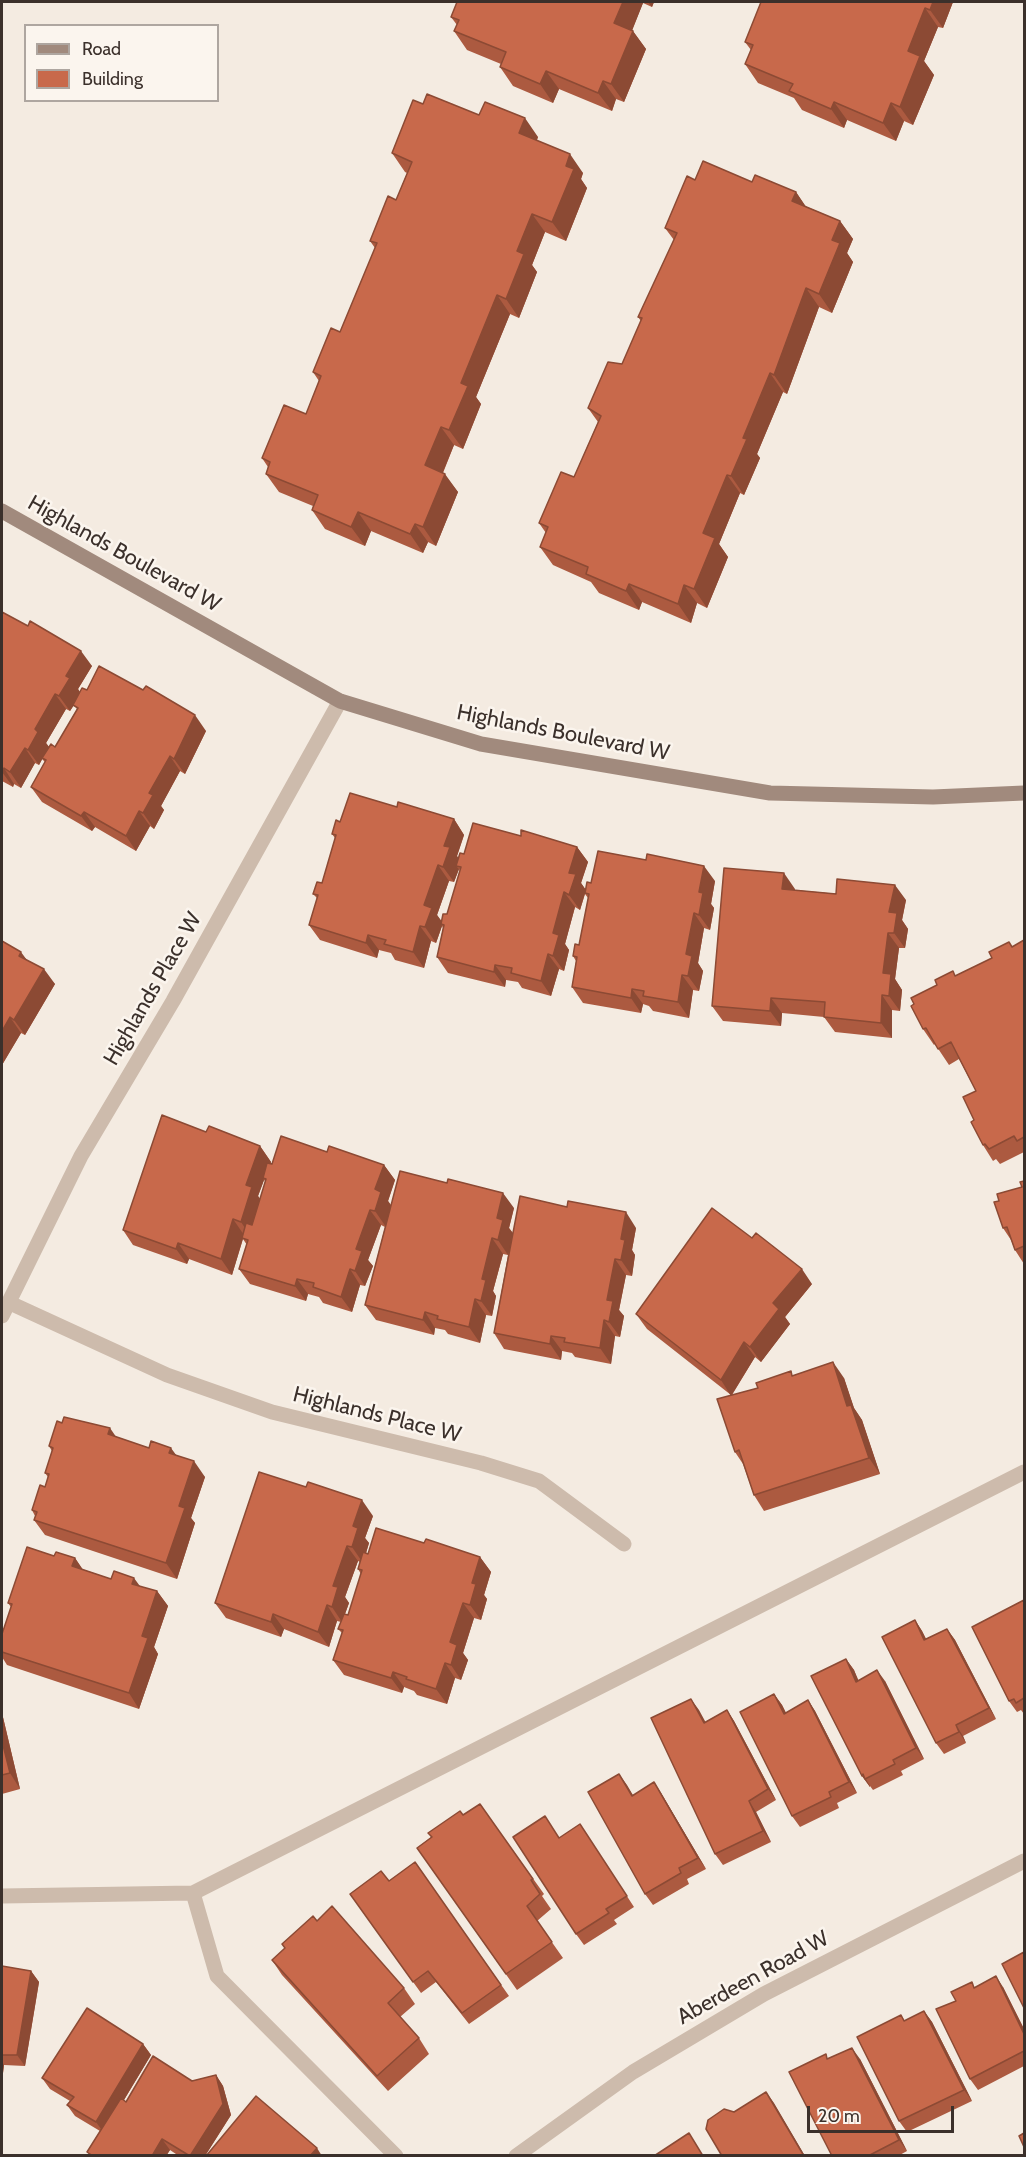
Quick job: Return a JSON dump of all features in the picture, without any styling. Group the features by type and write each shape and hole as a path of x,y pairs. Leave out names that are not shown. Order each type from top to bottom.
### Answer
{"street":[{"name":"Highlands Boulevard W","path":"2,511 340,701 481,744 770,794 933,797 1024,793"},
{"name":"Highlands Place W","path":"2,1316 81,1155 173,1001 340,701"},
{"name":"Highlands Place W","path":"10,1303 167,1376 272,1413 481,1463 539,1481 624,1544"},
{"path":"2,1896 193,1893 1024,1472"},
{"name":"Aberdeen Road W","path":"516,2156 633,2072 764,1994 1024,1861"},
{"path":"193,1893 217,1976 396,2156"}],"building":[{"path":"457,2 623,2 614,23 633,31 611,84 603,81 598,93 546,71 540,84 500,67 506,52 454,31 459,20 451,17"},
{"path":"761,2 933,2 930,10 925,8 908,51 920,56 900,107 891,103 883,123 834,102 831,109 789,91 793,84 745,64 753,45 745,42"},
{"path":"427,94 479,115 485,102 525,118 519,133 570,154 566,166 574,169 552,222 532,214 517,251 524,254 506,299 497,295 461,383 468,386 449,430 441,427 425,465 445,474 423,527 415,524 410,534 358,512 351,527 312,510 318,495 266,474 270,462 262,458 284,405 306,414 321,376 313,372 331,328 340,332 377,243 370,241 388,196 396,200 412,162 392,153 413,100 423,104"},
{"path":"703,161 752,182 755,175 796,192 792,201 840,221 832,240 840,243 819,294 806,288 774,375 770,373 743,438 747,439 731,476 727,475 703,533 715,538 694,589 684,585 678,604 629,584 626,591 586,574 588,567 540,547 548,527 539,523 561,472 574,477 601,416 588,408 608,362 622,364 642,318 638,317 677,233 665,228 687,176 695,180"},
{"path":"2,612 28,626 30,621 81,651 66,676 70,678 59,696 55,694 35,729 38,732 28,750 25,748 10,772 4,768 2,772"},
{"path":"99,666 143,690 146,686 195,715 174,759 170,756 149,793 153,795 143,813 139,811 126,836 84,812 81,816 31,787 46,760 42,758 51,744 55,747 78,708 73,705 82,688 87,690"},
{"path":"350,793 397,807 398,802 454,819 444,846 450,847 443,867 438,865 424,905 432,908 425,927 420,926 413,952 384,944 386,940 368,935 366,943 309,925 318,895 313,894 317,882 322,883 336,835 332,834 336,820 340,822"},
{"path":"473,823 521,836 521,830 577,847 569,873 576,874 569,895 564,892 553,933 559,935 553,956 548,954 541,981 511,973 512,968 495,965 494,972 437,957 444,925 441,924 443,914 447,914 461,867 456,866 460,853 464,854"},
{"path":"598,851 646,860 647,854 704,866 699,892 703,893 699,915 694,913 686,954 692,956 688,976 682,975 678,1002 643,996 644,991 632,989 631,998 572,987 577,957 573,956 575,944 579,945 589,894 585,893 587,882 591,883"},
{"path":"724,868 784,873 782,889 836,894 837,879 895,885 889,912 897,913 894,933 888,933 883,973 891,974 889,996 882,995 881,1023 824,1017 825,1002 771,998 770,1011 712,1006"},
{"path":"1024,940 1024,1137 1017,1141 1014,1136 989,1149 985,1144 983,1145 971,1122 974,1120 963,1097 976,1091 951,1042 938,1049 926,1028 923,1029 911,1006 914,1004 911,998 937,985 935,980 953,971 955,976 992,958 989,952 1009,942 1012,947"},
{"path":"2,941 21,952 19,956 44,969 14,1020 10,1017 2,1031"},
{"path":"162,1115 206,1132 209,1126 260,1146 246,1185 252,1187 241,1222 233,1219 221,1259 178,1243 176,1249 123,1230"},
{"path":"281,1136 327,1152 329,1146 384,1165 375,1189 381,1192 375,1211 370,1210 356,1249 362,1251 355,1271 350,1269 341,1297 313,1287 314,1283 297,1279 295,1286 239,1269 248,1240 242,1238 246,1223 252,1225 266,1179 263,1178 267,1163 272,1164"},
{"path":"400,1171 447,1183 448,1179 503,1193 497,1218 503,1220 498,1240 492,1238 482,1279 486,1280 481,1301 475,1299 469,1327 437,1319 438,1316 425,1312 423,1320 365,1305"},
{"path":"1024,1181 1024,1246 1015,1250 1007,1227 1003,1228 994,1202 999,1201 997,1194 1022,1187 1020,1182"},
{"path":"520,1196 567,1207 568,1201 626,1212 621,1239 625,1240 621,1260 615,1259 607,1300 613,1301 609,1322 604,1320 600,1348 564,1342 565,1338 551,1336 550,1344 494,1333"},
{"path":"712,1208 752,1238 756,1233 802,1269 773,1303 779,1309 750,1347 744,1342 721,1380 636,1314"},
{"path":"833,1362 847,1406 851,1405 869,1458 754,1495 739,1450 735,1452 717,1399 758,1388 756,1383 791,1371 792,1376"},
{"path":"64,1417 110,1428 108,1434 149,1448 151,1441 171,1448 169,1453 194,1461 179,1506 185,1508 166,1563 34,1520 37,1512 32,1510 40,1485 45,1487 49,1474 45,1473 53,1448 49,1446 57,1421 62,1423"},
{"path":"259,1472 306,1487 308,1482 362,1500 353,1526 358,1528 352,1547 347,1546 333,1586 338,1587 332,1607 327,1605 318,1632 273,1614 271,1622 215,1603"},
{"path":"376,1528 424,1543 426,1539 480,1557 472,1583 476,1584 470,1605 463,1603 450,1642 457,1645 451,1665 445,1663 436,1689 393,1672 391,1678 333,1660 343,1630 338,1629 344,1614 348,1615 362,1570 358,1569 363,1552 368,1554"},
{"path":"27,1547 54,1556 56,1552 75,1558 72,1566 111,1579 114,1571 134,1578 132,1584 157,1591 142,1636 148,1638 129,1693 2,1652 2,1634 12,1604 8,1603"},
{"path":"1024,1600 1024,1698 1016,1703 1014,1699 1009,1701 972,1627"},
{"path":"915,1620 924,1640 947,1629 989,1708 956,1725 959,1732 936,1743 882,1637"},
{"path":"846,1659 856,1682 877,1670 916,1748 893,1760 895,1764 865,1779 811,1676"},
{"path":"774,1694 784,1714 808,1700 849,1782 829,1792 831,1797 792,1816 740,1712"},
{"path":"691,1699 704,1723 727,1710 768,1789 749,1801 763,1831 715,1854 651,1718"},
{"path":"2,1741 10,1773 2,1775"},
{"path":"619,1774 632,1796 654,1782 698,1858 679,1868 681,1873 645,1894 588,1792"},
{"path":"480,1804 533,1879 531,1880 540,1894 527,1906 552,1942 506,1974 417,1848 432,1837 428,1833 460,1811 463,1815"},
{"path":"545,1816 559,1838 580,1824 627,1896 606,1909 609,1913 576,1934 513,1837"},
{"path":"415,1862 501,1985 462,2013 428,1971 413,1982 350,1894 381,1871 389,1881"},
{"path":"332,1906 404,1988 388,2003 419,2038 377,2076 272,1960 285,1948 282,1944 313,1916 317,1921"},
{"path":"1024,1952 1024,2008 1002,1964"},
{"path":"2,1966 31,1971 17,2055 2,2055"},
{"path":"996,1976 1024,2034 1024,2051 970,2079 936,2009 956,2001 951,1992 972,1982 974,1988"},
{"path":"87,2008 143,2044 96,2122 67,2105 74,2097 42,2078"},
{"path":"924,2011 964,2090 899,2121 857,2037 901,2015 904,2021"},
{"path":"852,2048 899,2140 868,2156 832,2156 789,2072 826,2054 827,2059"},
{"path":"153,2056 192,2081 216,2075 223,2104 190,2156 162,2139 152,2156 93,2156 87,2152 121,2098 126,2102"},
{"path":"766,2092 804,2156 722,2156 706,2129 708,2120 724,2109 734,2112"},
{"path":"256,2096 317,2148 310,2156 206,2156"},
{"path":"689,2133 703,2156 654,2156"},
{"path":"1024,2133 1024,2147 1019,2136"}]}
